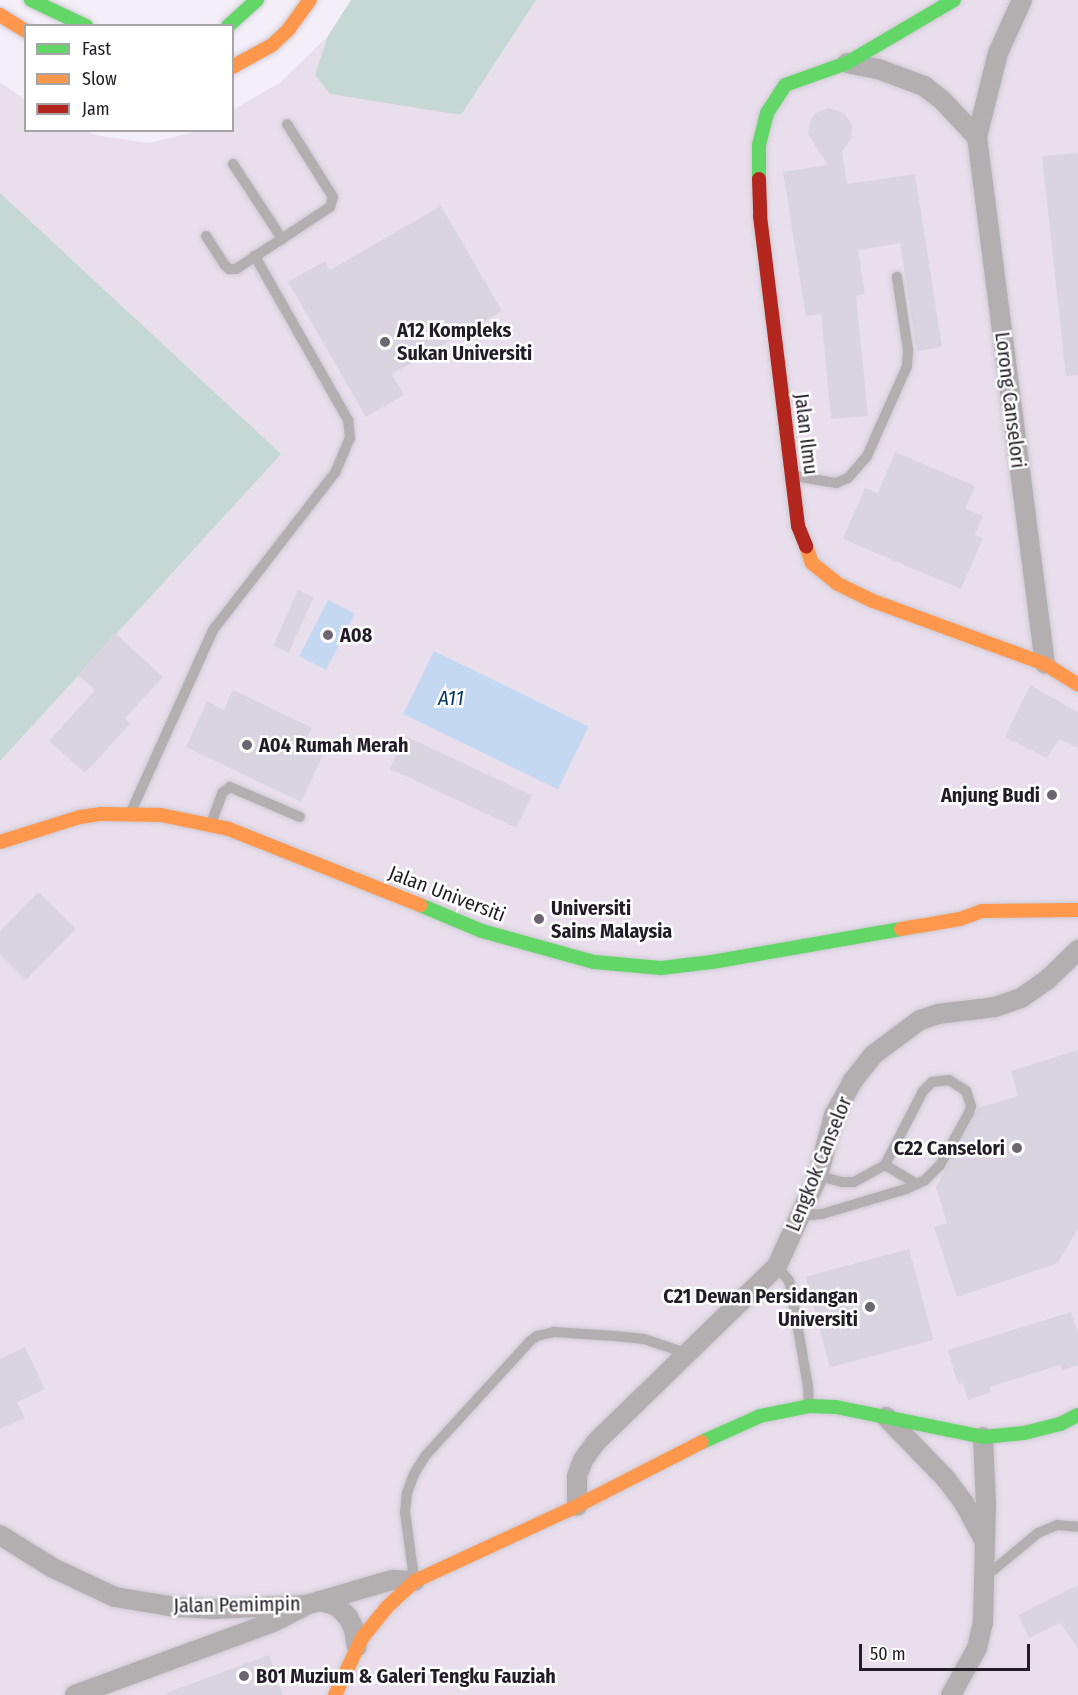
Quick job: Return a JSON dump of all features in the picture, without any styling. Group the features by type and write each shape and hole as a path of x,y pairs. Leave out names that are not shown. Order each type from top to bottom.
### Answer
{"main road":[{"path":"31,0 82,24"},
{"path":"234,66 256,55 288,30 310,0"},
{"name":"Jalan Ilmu","path":"954,0 847,63 785,85 767,113 759,146 759,200 765,270 798,526 812,563 838,584 873,601 1045,664 1078,684"},
{"path":"230,24 255,3"},
{"path":"0,15 24,30"},
{"name":"Jalan Universiti","path":"0,842 80,817 161,815 211,824 285,850 482,931 594,962 661,968 712,962 960,919 982,911 1078,910"},
{"path":"960,919 977,928"},
{"path":"335,1695 357,1647 387,1607 415,1581 577,1506 760,1416 809,1406 837,1407 983,1437 1024,1433 1060,1424 1078,1415"}],"street":[{"name":"Lorong Canselori","path":"1022,0 998,53 977,137 1045,664"},
{"path":"847,63 878,69 924,86 954,112 977,137"},
{"name":"Lengkok Canselor","path":"577,1506 577,1476 583,1460 596,1442 777,1266 818,1176 834,1115 852,1082 873,1055 920,1020 938,1014 995,1007 1021,998 1048,979 1078,950"},
{"path":"886,1417 946,1479 964,1503 984,1540"},
{"path":"951,1695 977,1648 983,1623 986,1504 983,1437"},
{"name":"Jalan Pemimpin","path":"0,1535 89,1586 115,1597 141,1603 213,1609 313,1603 392,1580 415,1581"},
{"path":"75,1695 273,1622 313,1603 337,1606 348,1617 354,1629 357,1647"}],"lane":[{"path":"206,236 229,269 236,269 333,202 333,197 287,124"},
{"path":"233,164 282,239"},
{"path":"130,814 213,630 335,472 350,438 348,420 255,256"},
{"path":"791,475 825,483 836,483 848,478 867,456 907,366 908,350 897,277"},
{"path":"211,824 222,793 230,787 300,817"},
{"path":"800,1216 822,1214 917,1184 940,1165 969,1113 970,1098 961,1085 955,1081 937,1080 923,1091 885,1165 854,1182 842,1182 818,1176"},
{"path":"885,1165 917,1184"},
{"path":"777,1266 789,1281 791,1289 808,1386 809,1406"},
{"path":"415,1581 405,1512 407,1493 414,1474 426,1455 530,1341 554,1332 644,1339 686,1353"},
{"path":"985,1577 1038,1533 1057,1525 1078,1527"}],"shaded area":[{"name":"Universiti Sains Malaysia","path":"351,0 1078,0 1078,1695 0,1695 0,82 24,99 24,132 88,132 100,136 149,143 195,132 234,132 234,109 281,82 328,36"},
{"path":"351,0 536,0 461,115 330,94 315,75 328,36"},
{"path":"0,193 281,454 0,761"}],"water":[{"name":"A08","path":"328,600 355,614 326,670 299,656"},
{"name":"A11","path":"434,651 589,726 558,789 403,714"}],"building":[{"path":"829,108 844,113 852,125 851,139 842,151 847,184 915,174 942,347 917,351 900,243 858,250 865,294 856,296 868,416 831,419 821,314 806,316 783,172 828,165 808,134 811,119 816,113"},
{"path":"1078,153 1078,375 1066,376 1042,156"},
{"name":"A12 Kompleks Sukan Universiti","path":"441,206 502,311 392,374 404,395 366,417 288,282 325,261 330,270"},
{"path":"895,452 975,486 965,509 983,516 975,535 983,538 961,589 843,539 865,488 878,493"},
{"path":"298,590 314,597 289,653 273,646"},
{"path":"115,633 163,677 125,718 130,724 85,773 49,741 95,690 78,675"},
{"path":"1030,685 1078,712 1078,748 1059,739 1047,758 1005,737"},
{"name":"A04 Rumah Merah","path":"233,690 312,728 304,743 324,753 301,802 186,747 207,701 224,710"},
{"path":"405,736 532,795 517,828 390,769"},
{"path":"38,892 76,929 26,980 0,954 0,931"},
{"name":"C22 Canselori","path":"1078,1050 1078,1228 1058,1263 957,1297 934,1227 947,1223 936,1187 978,1108 1018,1096 1011,1071"},
{"name":"C21 Dewan Persidangan Universiti","path":"909,1249 933,1340 830,1367 806,1277"},
{"path":"1071,1312 1078,1333 1078,1365 1062,1370 1060,1365 989,1387 991,1392 968,1400 963,1383 958,1384 948,1350"},
{"path":"25,1347 45,1389 17,1402 25,1418 0,1429 0,1359"},
{"path":"1078,1585 1078,1648 1060,1623 1029,1638 1018,1615"},
{"name":"B01 Muzium & Galeri Tengku Fauziah","path":"269,1655 283,1695 166,1695 166,1693"}],"traffic: fast":[{"path":"31,0 82,24"},
{"path":"230,24 257,0"},
{"path":"759,179 759,145 767,113 785,85 847,63 954,0"},
{"path":"420,905 482,931 594,962 661,968 712,962 901,929"},
{"path":"702,1442 760,1416 809,1406 836,1407 983,1437 1024,1433 1060,1424 1078,1415"}],"traffic: slow":[{"path":"234,66 272,45 288,30 310,0"},
{"path":"0,15 24,30"},
{"path":"806,546 812,563 838,584 873,601 1045,664 1078,685"},
{"path":"0,842 80,817 102,814 161,815 229,829 420,905"},
{"path":"901,929 960,919 982,911 1078,910"},
{"path":"335,1695 362,1638 387,1607 415,1581 569,1510 702,1442"}],"traffic: jam":[{"path":"759,179 760,216 798,526 806,546"}],"place":[{"name":"A12 Kompleks Sukan Universiti","path":"385,342"},
{"name":"A08","path":"328,635"},
{"name":"A04 Rumah Merah","path":"247,745"},
{"name":"Anjung Budi","path":"1052,795"},
{"name":"Universiti Sains Malaysia","path":"539,919"},
{"name":"C22 Canselori","path":"1017,1148"},
{"name":"C21 Dewan Persidangan Universiti","path":"870,1307"},
{"name":"B01 Muzium & Galeri Tengku Fauziah","path":"244,1676"}]}
